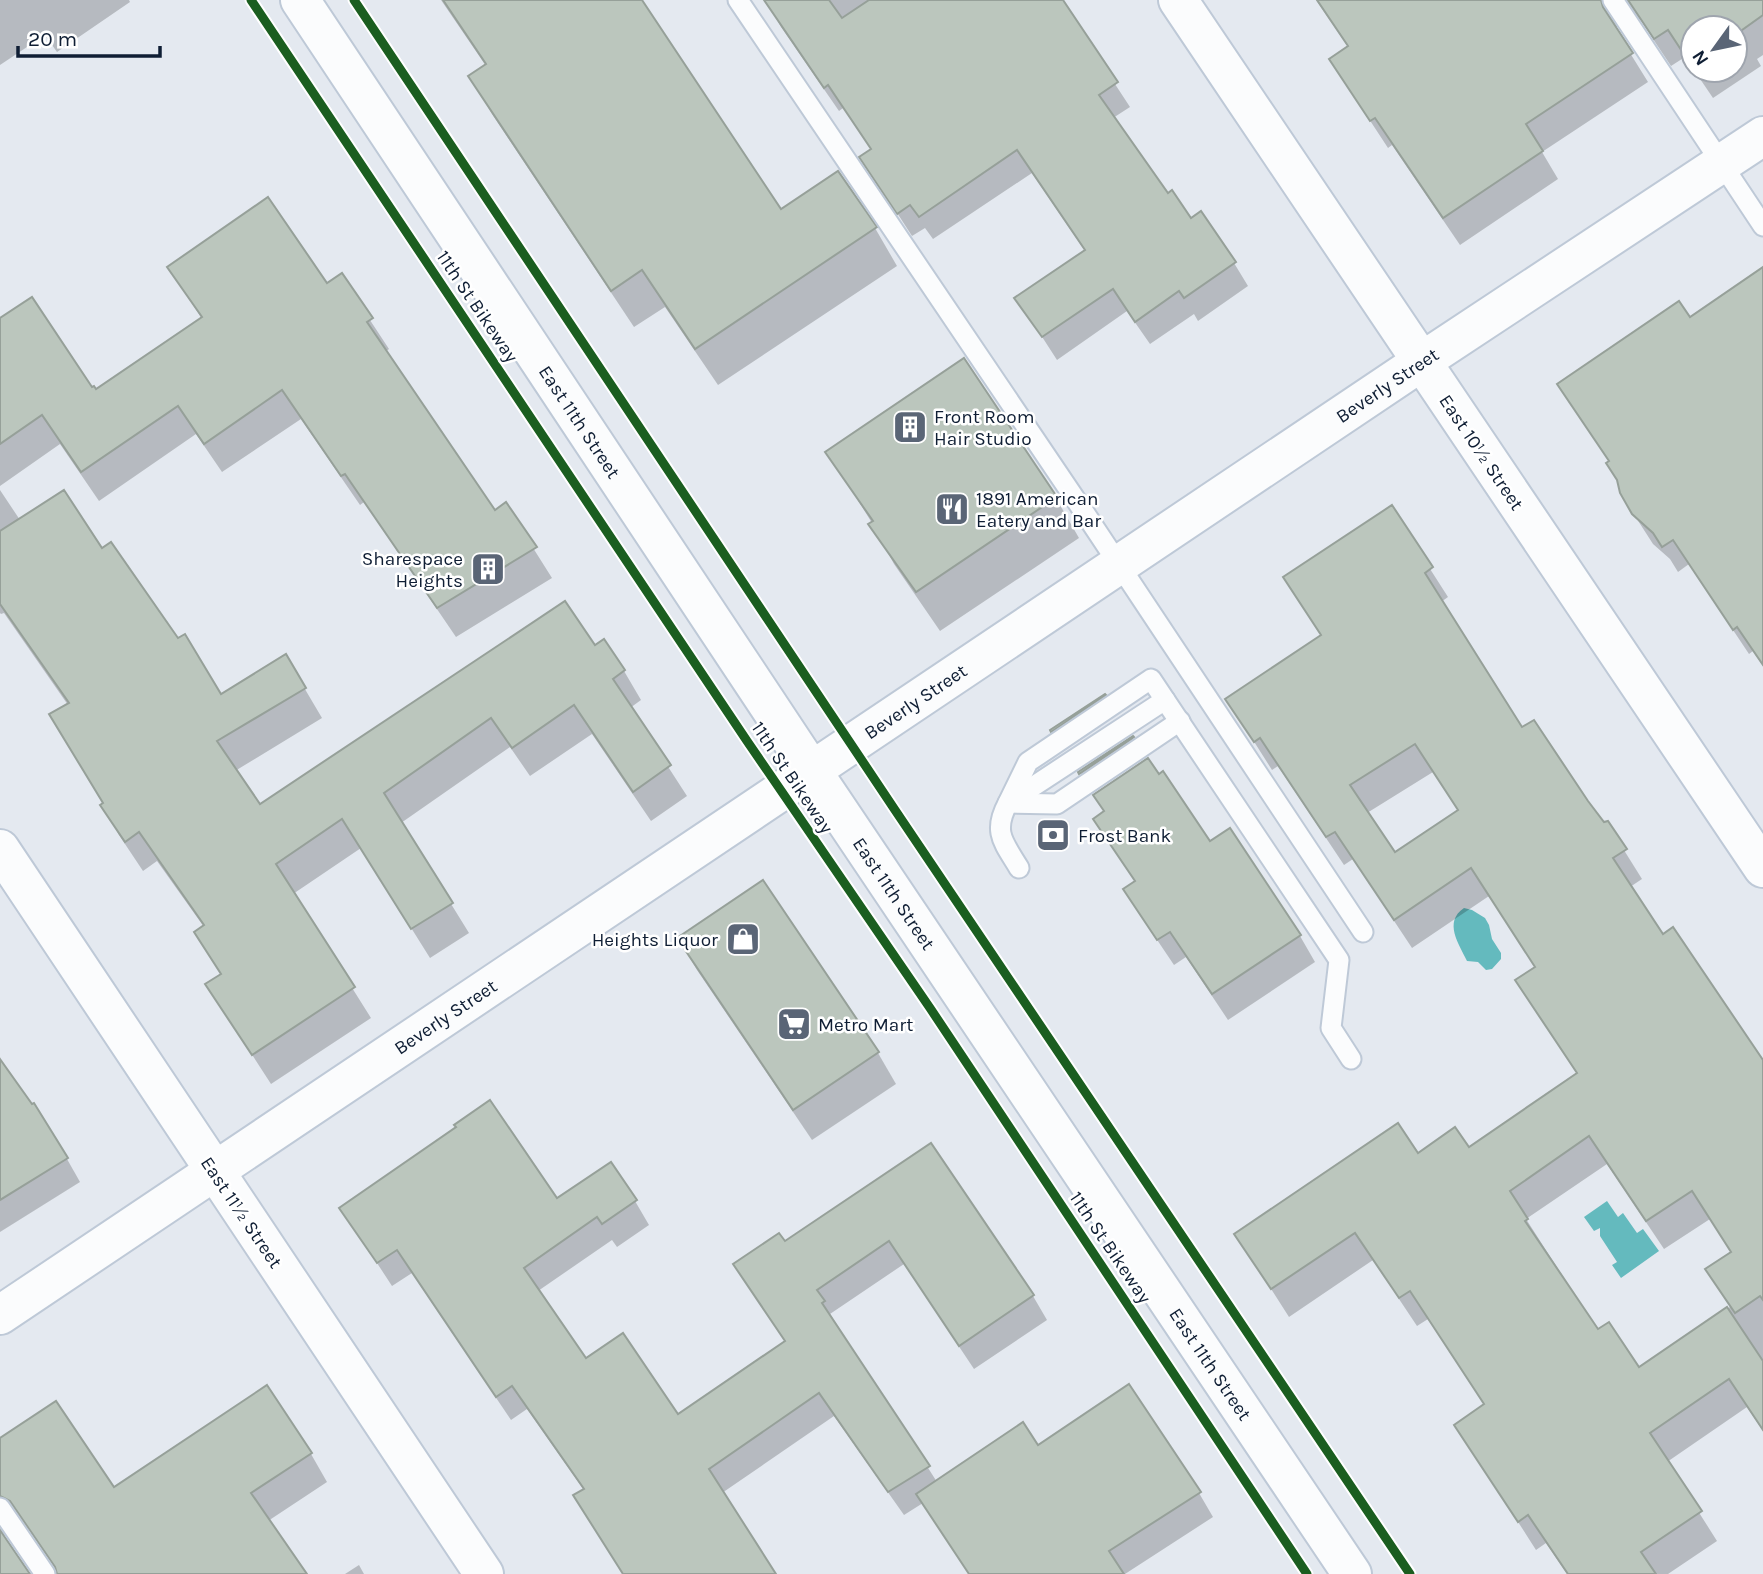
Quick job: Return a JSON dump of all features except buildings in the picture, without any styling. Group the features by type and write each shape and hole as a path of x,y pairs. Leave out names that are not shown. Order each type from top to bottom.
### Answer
{"street":[{"name":"East 11th Street","path":"300,0 812,771 1352,1574"},
{"name":"East 10½ Street","path":"1178,0 1763,868"},
{"name":"Beverly Street","path":"0,1315 1421,362 1763,136"},
{"name":"East 11½ Street","path":"0,849 484,1574"}],"lane":[{"path":"738,0 1363,932"},
{"path":"1613,0 1763,226"},
{"path":"1018,868 1001,836 1001,819 1009,803 1165,700 1339,960 1331,1028 1351,1059"},
{"path":"1009,803 1057,804 1180,722"},
{"path":"0,1507 45,1574"}],"water":[{"path":"1464,908 1485,918 1489,925 1492,939 1501,953 1501,959 1492,969 1486,970 1478,962 1467,961 1460,948 1454,920"},
{"path":"1607,1201 1618,1217 1623,1213 1637,1233 1643,1229 1659,1251 1621,1278 1612,1265 1617,1262 1600,1236 1600,1228 1594,1231 1584,1217"}],"cycle path":[{"name":"11th St Bikeway","path":"251,0 747,741 930,1008 1307,1574"},
{"path":"354,0 1410,1574"}],"place":[{"name":"Front Room Hair Studio","path":"910,427"},
{"name":"1891 American Eatery and Bar","path":"952,509"},
{"name":"Sharespace Heights","path":"488,569"},
{"name":"Frost Bank","path":"1053,835"},
{"name":"Heights Liquor","path":"743,939"},
{"name":"Metro Mart","path":"794,1024"}]}
